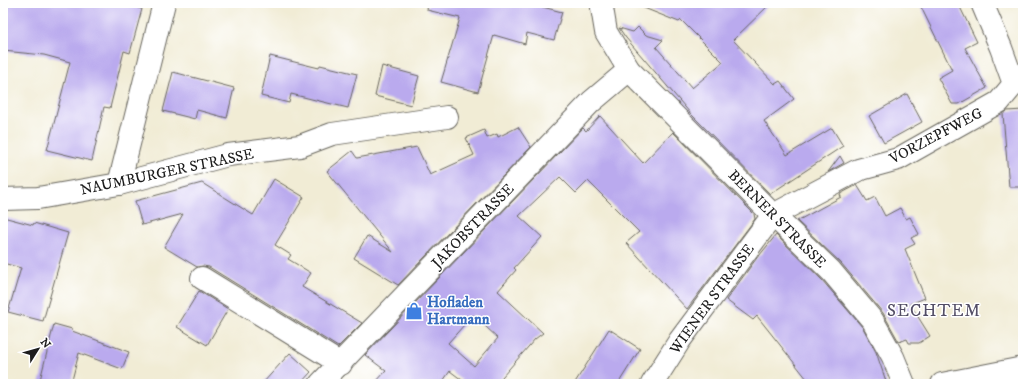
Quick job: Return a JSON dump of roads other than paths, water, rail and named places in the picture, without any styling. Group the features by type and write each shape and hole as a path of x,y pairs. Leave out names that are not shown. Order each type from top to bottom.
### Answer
{"street":[{"path":"120,184 164,3"},
{"name":"BERNER STRASSE","path":"604,3 602,8 606,32 628,70 831,271 872,321 893,357 904,384"},
{"name":"VORZEPFWEG","path":"773,215 858,170 898,159 999,102 1014,84 1002,48 982,3"},
{"name":"JAKOBSTRASSE","path":"320,384 341,364 591,102 628,70"},
{"name":"NAUMBURGER STRASSE","path":"3,199 38,198 120,184 228,155 300,146 332,134 447,117"},
{"name":"WIENER STRASSE","path":"652,384 680,340 773,215"},
{"path":"202,278 341,364"},
{"path":"942,384 1023,368"}],"place":[{"name":"Hofladen Hartmann","path":"414,311"}],"district":[{"name":"SECHTEM","path":"934,311"}]}
